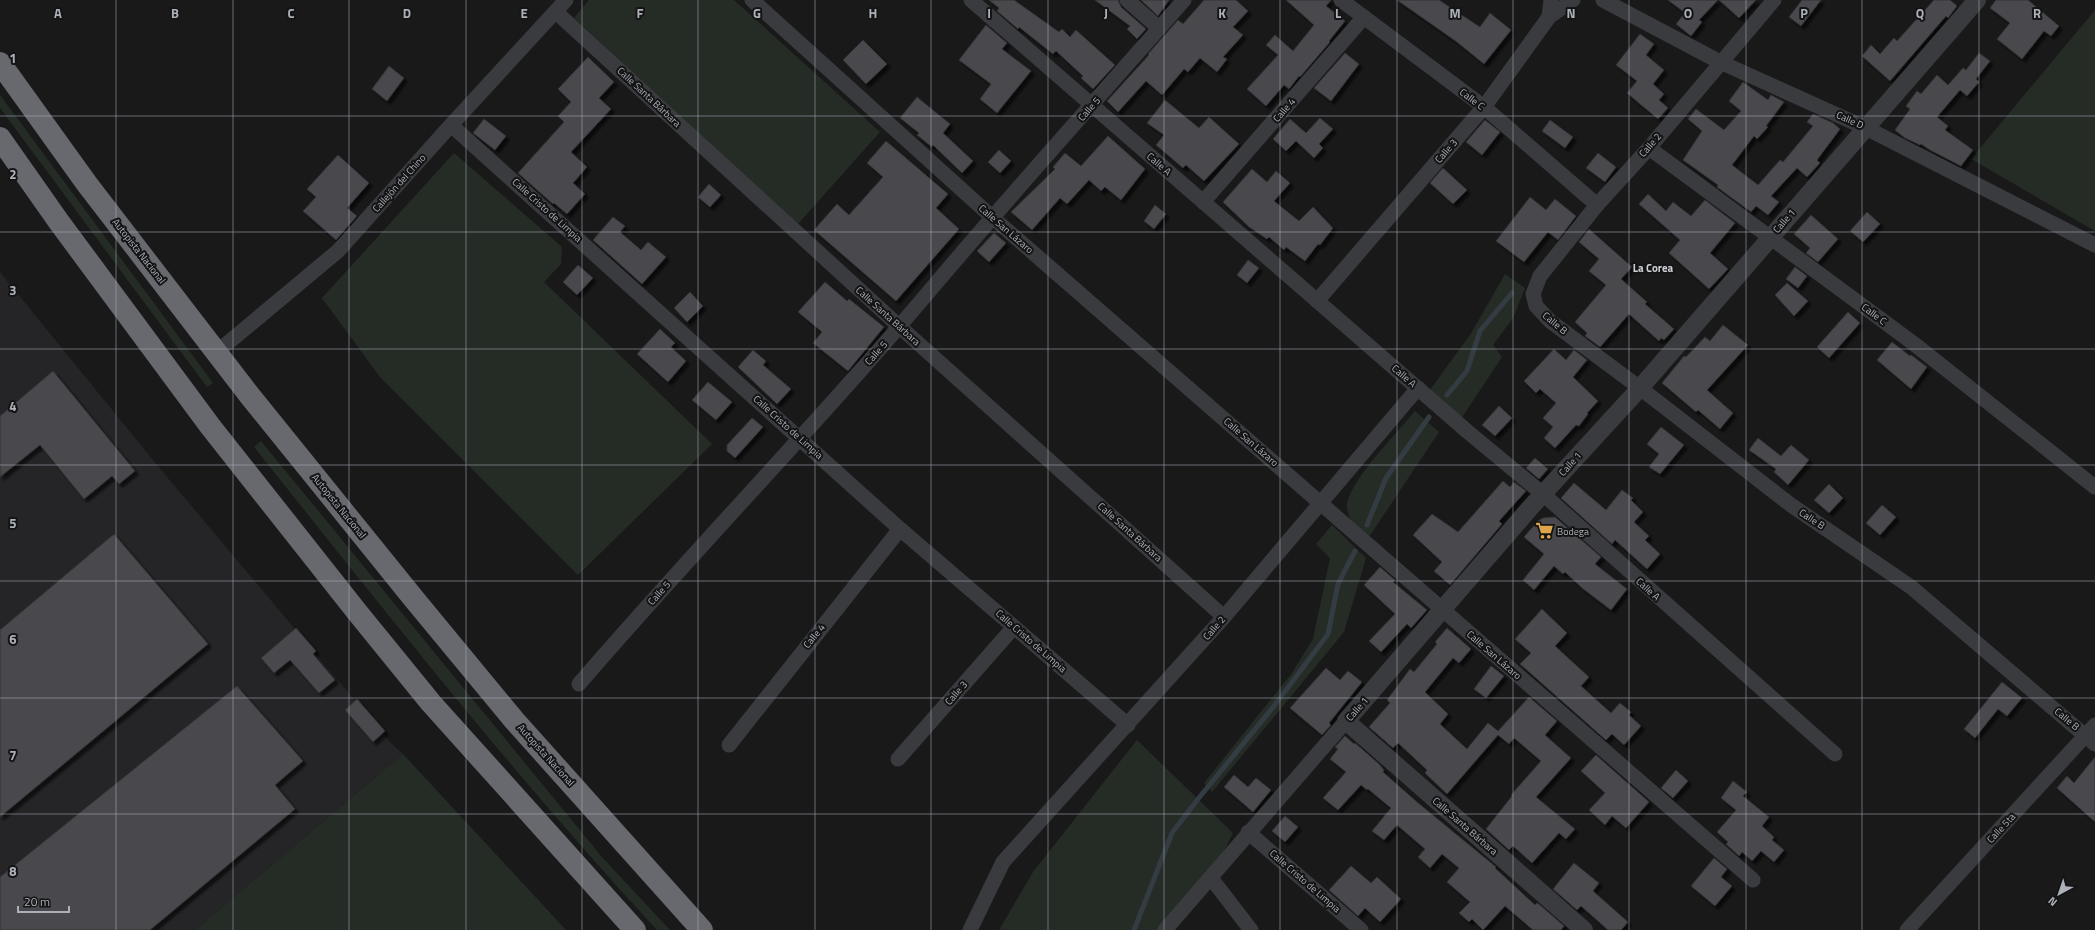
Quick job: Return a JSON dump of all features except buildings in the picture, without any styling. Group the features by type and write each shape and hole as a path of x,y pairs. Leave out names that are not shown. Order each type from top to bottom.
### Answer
{"highway":[{"name":"Autopista Nacional","path":"0,63 87,184 250,396 374,550 499,702 702,930"},
{"path":"0,138 59,222 210,426 357,612 431,703 635,930"}],"street":[{"name":"Callejón del Chino","path":"217,352 338,251 451,124 566,0"},
{"name":"Calle San Lázaro","path":"752,0 992,217 1321,502 1443,611 1753,880"},
{"path":"1128,0 1159,28"},
{"name":"Calle 5","path":"579,684 696,552 900,327 992,217 1092,106 1184,0"},
{"name":"Calle C","path":"1341,0 1484,107 1598,204"},
{"path":"1549,17 1551,0"},
{"name":"Calle 3","path":"1317,301 1484,107 1549,17 1572,0"},
{"name":"Calle D","path":"1603,0 1720,62 1866,128 2095,245"},
{"name":"Calle 2","path":"1533,294 1540,276 1598,204 1649,148 1720,62 1774,0"},
{"name":"Calle 1","path":"1165,930 1211,878 1248,832 1443,611 1543,494 1640,388 1977,0"},
{"name":"Calle A","path":"981,3 1092,106 1543,494 1834,754"},
{"name":"Calle Santa Bárbara","path":"556,12 900,327 1224,616"},
{"name":"Calle 4","path":"1203,202 1364,17"},
{"name":"Calle Cristo de Limpia","path":"451,124 900,529 1128,725"},
{"name":"Calle C","path":"1649,148 1913,343 2095,487"},
{"name":"Calle B","path":"1533,294 1536,306 1550,321 1792,505 1911,586 2092,735"},
{"name":"Calle 2","path":"970,930 1002,862 1128,725 1224,616 1418,388"},
{"name":"Calle 4","path":"729,745 900,529"},
{"name":"Calle 3","path":"898,759 1014,627"},
{"name":"Calle Santa Bárbara","path":"1346,721 1584,930"},
{"name":"Calle 5ta","path":"1907,930 2092,735"},
{"name":"Calle Cristo de Limpia","path":"1248,832 1361,930"},
{"path":"1211,878 1251,930"}],"shaded area":[{"path":"589,0 734,0 880,132 798,224 574,18"},
{"path":"2095,10 2095,231 1971,159"},
{"path":"0,95 213,383 207,387 0,108"},
{"path":"454,153 562,247 561,264 544,282 712,444 578,575 380,377 322,298"},
{"path":"0,272 157,465 390,742 403,754 195,930 0,930"},
{"path":"1505,274 1525,288 1513,318 1493,345 1502,357 1461,419 1430,390 1472,332"},
{"path":"1415,411 1439,432 1369,537 1352,521 1347,508 1349,498 1363,472"},
{"path":"261,441 602,857 670,930 657,930 552,813 501,753 254,447"},
{"path":"1332,525 1366,558 1344,632 1212,792 1204,783 1292,673 1313,639 1330,558 1316,544"},
{"path":"1137,740 1233,833 1211,878 1165,930 999,930 1033,872"},
{"path":"403,754 566,930 195,930"}],"waterway":[{"path":"1447,395 1467,371 1480,331 1512,293"},
{"path":"1367,525 1386,478 1429,417"},
{"path":"1134,930 1172,833 1274,706 1328,634 1338,584 1355,551"}],"place":[{"name":"Bodega","path":"1544,531"}],"district":[{"name":"La Corea","path":"1653,268"}]}
